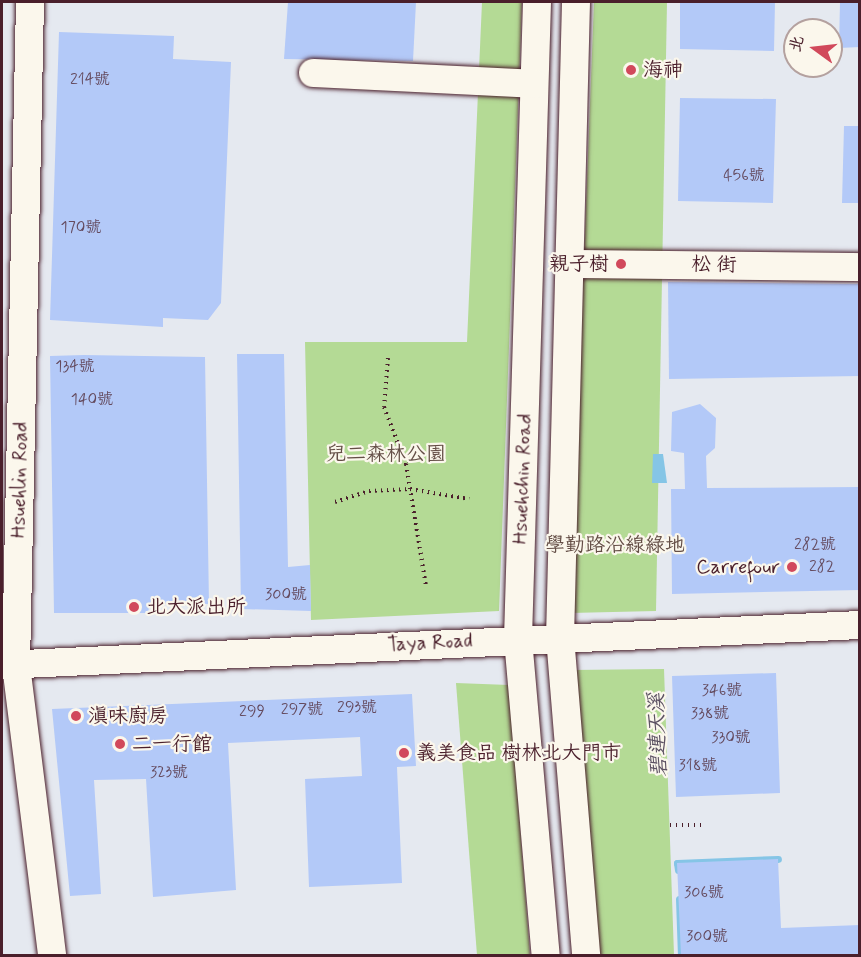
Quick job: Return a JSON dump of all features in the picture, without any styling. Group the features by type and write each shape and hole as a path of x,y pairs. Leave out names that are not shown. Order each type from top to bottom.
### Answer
{"street":[{"name":"Hsuehlin Road","path":"30,2 9,665 52,956"},
{"name":"Hsuehchin Road","path":"537,2 518,639 546,956"},
{"name":"Hsuehchin Road","path":"576,2 560,637 586,956"},
{"path":"313,73 534,84"},
{"name":"松 街","path":"569,264 860,267"},
{"name":"Taya Road","path":"9,665 560,637 860,625"}],"path":[{"path":"388,358 384,407 410,489 426,586"},
{"path":"335,502 369,491 410,489 469,499"},
{"path":"670,825 703,825"}],"green space":[{"name":"兒二森林公園","path":"482,2 522,2 499,611 311,620 305,342 467,342"},
{"name":"學勤路沿線綠地","path":"594,2 667,2 656,611 570,613"},
{"path":"664,669 674,955 598,955 571,670"},
{"path":"456,683 509,685 530,955 477,955"}],"water":[{"path":"653,454 663,454 667,483 652,483"}],"building":[{"path":"288,2 416,2 413,61 284,59"},
{"path":"680,2 775,2 774,51 680,49"},
{"path":"840,2 860,2 860,47 843,48 843,18 840,18"},
{"path":"59,32 174,36 173,59 231,62 221,303 208,320 163,318 163,327 50,320"},
{"path":"680,98 776,99 773,203 678,201"},
{"path":"844,126 860,126 860,203 842,203"},
{"path":"668,282 860,284 860,376 669,379"},
{"path":"237,354 284,354 288,567 310,565 311,611 241,609"},
{"path":"50,356 205,357 209,604 148,604 149,613 54,613"},
{"path":"700,404 716,418 715,448 706,456 707,488 860,487 860,590 672,594 671,489 685,489 684,453 671,451 672,412"},
{"path":"776,673 780,793 676,797 672,676"},
{"path":"412,694 416,766 397,767 402,883 309,887 305,779 362,776 360,737 228,743 236,890 153,897 146,779 94,780 101,894 70,896 52,709"},
{"path":"778,859 781,928 860,925 860,956 681,956 677,863"}],"waterway":[{"name":"碧連天溪","path":"678,870 677,863 778,859"},
{"name":"碧連天溪","path":"679,899 681,956"}],"place":[{"name":"海神","path":"631,70"},
{"name":"親子樹","path":"621,264"},
{"name":"Carrefour","path":"792,567"},
{"name":"北大派出所","path":"134,607"},
{"name":"滇味廚房","path":"76,716"},
{"name":"二一行館","path":"120,744"},
{"name":"義美食品 樹林北大門市","path":"404,753"}]}
